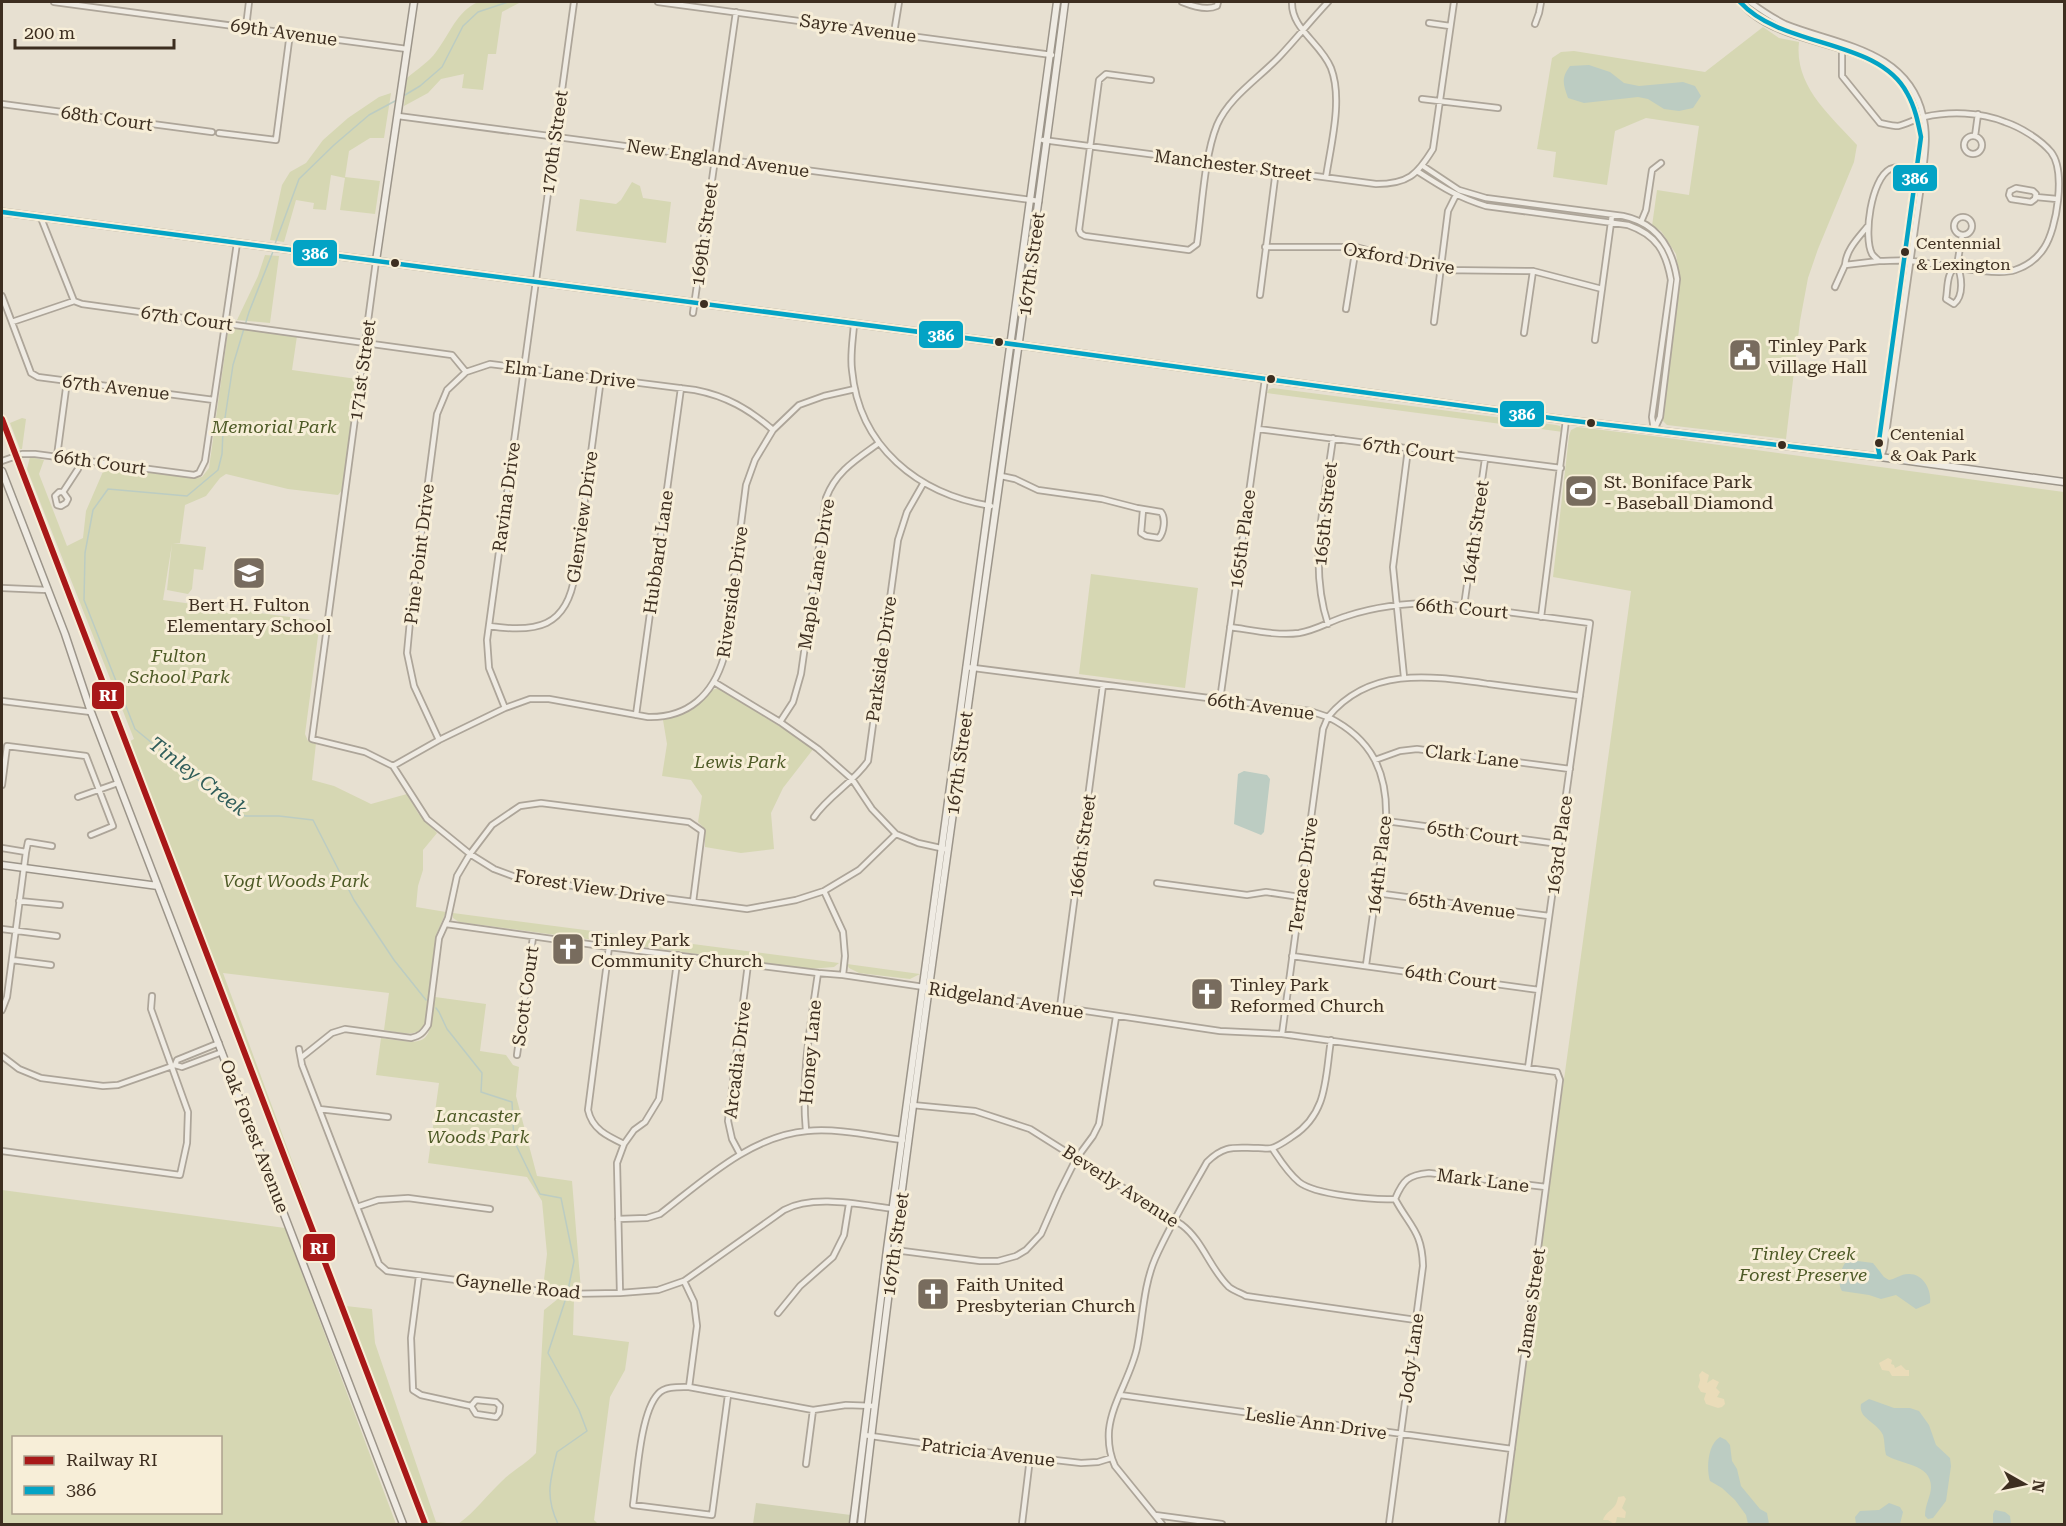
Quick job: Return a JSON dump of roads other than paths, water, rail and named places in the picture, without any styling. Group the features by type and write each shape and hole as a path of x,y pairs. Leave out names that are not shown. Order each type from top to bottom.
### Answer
{"street":[{"name":"69th Avenue","path":"54,2 407,49"},
{"path":"246,27 249,2"},
{"name":"171st Street","path":"393,766 365,752 312,739 376,261 414,2"},
{"name":"170th Street","path":"535,282 574,2"},
{"name":"Sayre Avenue","path":"658,2 1058,56"},
{"path":"894,33 899,2"},
{"name":"167th Street","path":"970,667 987,506 1057,2"},
{"name":"167th Street","path":"853,1524 867,1436 944,849 970,667 997,507 1065,2"},
{"path":"1182,2 1193,6 1215,8 1218,2"},
{"path":"1292,2 1294,15 1302,29 1331,67 1335,85 1336,105 1326,177"},
{"path":"1151,80 1106,74 1099,80 1079,230 1085,237 1190,250 1197,244 1208,161 1213,137 1224,111 1280,56 1328,2"},
{"path":"1454,2 1433,149 1423,166 1458,193 1628,217 1641,222 1657,233 1674,259 1677,279 1660,417 1654,430"},
{"path":"1535,24 1541,2"},
{"path":"1740,2 1768,25 1857,53 1880,64 1890,72 1911,99 1921,117"},
{"path":"1750,2 1770,16 1787,24 1842,42 1886,61 1898,71 1917,97 1926,142 1904,261 1878,448 1880,457"},
{"name":"169th Street","path":"693,313 736,12"},
{"path":"1429,23 1450,26"},
{"path":"219,133 276,140 290,33"},
{"path":"1842,50 1842,76 1880,123 1897,126 1921,117 1978,114 2006,122 2020,129 2050,151 2059,171 2052,232 2044,249 2031,263 2003,272 1910,261 1879,261 1845,265"},
{"path":"1422,99 1498,108"},
{"name":"68th Court","path":"2,104 212,132"},
{"path":"1975,136 1978,114"},
{"name":"New England Avenue","path":"398,116 1039,201"},
{"path":"1975,136 1980,139 1982,146 1978,152 1972,154 1966,150 1964,143 1968,137 1975,136"},
{"name":"Manchester Street","path":"1038,140 1376,184 1395,184 1423,166"},
{"path":"1641,222 1646,210 1652,170 1661,163"},
{"path":"1879,261 1872,254 1867,226 1870,209 1884,174 1894,168 1920,170"},
{"path":"1260,295 1276,170"},
{"path":"1880,457 1884,448 1920,170"},
{"path":"1417,171 1438,186 1486,206 1634,227 1649,236 1661,248 1668,260 1671,280 1652,417 1654,430"},
{"path":"2016,188 2033,191 2036,197 2031,202 2014,200 2009,193 2011,189 2016,188"},
{"path":"1434,322 1448,211 1458,193"},
{"path":"2036,197 2057,199"},
{"path":"1512,210 1513,202"},
{"path":"2,212 1019,345 1566,420 1880,457 2064,483"},
{"path":"1595,340 1612,215"},
{"path":"2,296 12,322 74,301 41,218"},
{"path":"1835,287 1851,247 1867,226"},
{"path":"1957,267 1949,274 1946,300 1950,303 1957,302 1959,299 1961,278 1957,267 1962,235"},
{"path":"214,400 237,243"},
{"name":"Oxford Drive","path":"1265,247 1356,247 1441,270 1533,271 1602,289"},
{"path":"1346,309 1356,247"},
{"path":"1524,333 1533,271"},
{"name":"Ravina Drive","path":"506,708 489,668 487,648 535,282"},
{"path":"1670,296 1676,297"},
{"name":"67th Court","path":"74,301 81,304 365,343"},
{"name":"67th Avenue","path":"12,322 31,373 38,377 214,400"},
{"path":"854,324 851,368 855,389 864,416 879,443 898,464 923,484 954,498 997,507"},
{"path":"365,343 452,355 466,372"},
{"name":"Elm Lane Drive","path":"466,372 490,364 703,391 737,404 757,416 773,430"},
{"name":"Pine Point Drive","path":"438,740 414,686 407,653 437,414 447,390 466,372"},
{"name":"Glenview Drive","path":"489,626 515,630 536,627 558,615 569,598 575,574 601,378"},
{"name":"165th Place","path":"1220,700 1265,379"},
{"path":"57,456 67,381"},
{"name":"Hubbard Lane","path":"636,715 681,388"},
{"name":"Riverside Drive","path":"393,766 438,740 524,700 543,698 636,715 662,717 675,714 695,704 714,682 724,657 746,485 755,460 773,430 799,405 855,389"},
{"name":"66th Court","path":"2,461 22,454 57,456 194,475 199,473 205,461 214,400"},
{"path":"1541,617 1566,420"},
{"name":"67th Court","path":"1258,429 1561,468"},
{"name":"165th Street","path":"1328,624 1321,597 1318,559 1333,438"},
{"name":"Maple Lane Drive","path":"780,722 793,702 801,674 826,498 840,473 879,443"},
{"path":"1404,677 1393,567 1408,449"},
{"path":"63,492 78,469 80,459"},
{"name":"164th Street","path":"1464,606 1485,459"},
{"name":"Oak Forest Avenue","path":"2,471 48,590 90,712 403,1524"},
{"path":"1001,476 1015,479 1038,490 1102,499 1163,513 1162,532 1159,538 1141,533 1143,510"},
{"name":"Parkside Drive","path":"814,817 822,805 861,771 868,761 898,540 907,512 923,484"},
{"path":"2,588 48,590"},
{"name":"66th Court","path":"1230,627 1293,634 1314,630 1345,616 1395,604 1438,603 1590,623"},
{"name":"163rd Place","path":"1528,1068 1590,623"},
{"name":"66th Avenue","path":"970,667 1310,711 1328,717 1340,701 1364,688 1404,677 1437,677 1580,696"},
{"path":"714,682 780,722 818,749 852,779 872,809 896,834 918,843 944,849"},
{"name":"166th Street","path":"1060,1007 1103,685"},
{"path":"2,700 90,712"},
{"name":"164th Place","path":"1328,717 1347,727 1375,760 1383,779 1387,801 1366,965"},
{"name":"Terrace Drive","path":"1282,1034 1323,729 1328,717"},
{"path":"2,785 7,746 86,756 112,826 92,835"},
{"name":"Clark Lane","path":"1375,760 1400,750 1417,749 1570,769"},
{"name":"Forest View Drive","path":"393,766 427,819 470,854 494,869 521,879 693,903 747,909 796,900 824,891 859,870 896,834"},
{"path":"78,796 118,783"},
{"path":"302,1057 332,1034 345,1029 411,1038 418,1037 424,1032 428,1025 439,938 446,924 457,876 492,825 520,806 541,803 689,822 702,831 693,903"},
{"name":"65th Court","path":"1386,821 1559,844"},
{"path":"2,1010 7,997 28,842 52,846"},
{"path":"2,848 26,852"},
{"path":"2,865 158,886"},
{"path":"1157,883 1247,896 1266,892 1300,897"},
{"path":"824,891 843,932 843,975"},
{"name":"65th Avenue","path":"1376,893 1549,916"},
{"path":"19,901 60,905"},
{"name":"Ridgeland Avenue","path":"446,924 678,956 843,975 1220,1031 1282,1034 1331,1040 1557,1072 1560,1080"},
{"path":"2,929 57,936"},
{"name":"Scott Court","path":"517,1055 533,937"},
{"path":"609,947 588,1110 595,1127 624,1144"},
{"path":"620,1293 616,1170 624,1144 634,1130 645,1122 659,1099 678,956"},
{"name":"64th Court","path":"1292,956 1539,990"},
{"path":"12,960 51,965"},
{"name":"Arcadia Drive","path":"740,1154 732,1139 728,1121 748,964"},
{"name":"Honey Lane","path":"806,1131 803,1102 804,1076 818,973"},
{"path":"2,1151 180,1175 187,1143 188,1112 174,1066 151,1009 152,996"},
{"path":"891,1250 980,1261 998,1261 1016,1256 1026,1250 1041,1234 1076,1159 1099,1124 1116,1017"},
{"path":"1162,1524 1115,1466 1111,1458 1109,1428 1137,1349 1147,1284 1154,1261 1207,1162 1217,1151 1232,1148 1272,1148 1302,1130 1313,1119 1320,1106 1331,1040"},
{"path":"174,1066 177,1060 219,1043"},
{"name":"Gaynelle Road","path":"299,1049 302,1065 379,1264 387,1271 564,1294 658,1290 684,1281 789,1207 817,1201 896,1210"},
{"path":"2,1056 19,1069 35,1076 103,1086 118,1085 174,1066 182,1067 222,1052"},
{"name":"James Street","path":"1502,1524 1560,1080"},
{"name":"Beverly Avenue","path":"910,1104 975,1110 1030,1129 1191,1232 1210,1263 1230,1288 1246,1296 1416,1320"},
{"path":"319,1109 388,1117"},
{"path":"618,1220 647,1218 660,1214 740,1154 782,1135 806,1131 828,1131 905,1141"},
{"path":"1272,1148 1283,1165 1300,1183 1318,1191 1395,1199"},
{"name":"Mark Lane","path":"1395,1199 1400,1187 1415,1174 1429,1173 1546,1187"},
{"path":"357,1207 378,1200 408,1198 490,1209"},
{"name":"Jody Lane","path":"1389,1524 1423,1266 1418,1234 1395,1199"},
{"path":"778,1313 800,1286 833,1257 844,1235 849,1204"},
{"path":"419,1276 412,1324 413,1390 421,1395 471,1406 476,1414 496,1417 500,1413 500,1406 496,1402 476,1400 471,1406"},
{"path":"684,1281 694,1302 697,1326 689,1387"},
{"path":"728,1395 712,1515 633,1505 646,1415 658,1393 672,1387 689,1387 813,1410 846,1405 871,1406"},
{"name":"Leslie Ann Drive","path":"1120,1395 1512,1449"},
{"path":"806,1464 813,1410"},
{"name":"167th Street","path":"861,1524 867,1436"},
{"name":"Patricia Avenue","path":"867,1436 1081,1463 1098,1462 1111,1458"},
{"path":"1022,1524 1030,1458"},
{"path":"1155,1515 1222,1524"}],"waterway":[{"name":"Tinley Creek","path":"405,95 420,86 442,67 463,26 478,12 508,2"},
{"name":"Tinley Creek","path":"275,244 299,179 369,115 395,101"},
{"name":"Tinley Creek","path":"274,249 249,312 233,365 218,470 187,496 108,489 93,510 85,553 84,600 135,729 245,816 279,816 313,820 354,900 394,960 426,1000"},
{"name":"Tinley Creek","path":"436,1008 447,1029 482,1073 481,1092 512,1102 514,1141 540,1194 561,1198 574,1261 568,1290"},
{"name":"Tinley Creek","path":"558,1524 550,1497 552,1471 557,1452 587,1431 579,1410 548,1353 566,1298"}],"rail line":[{"name":"RI","path":"2,419 425,1524"}],"place":[{"name":"Centennial & Lexington","path":"1905,252"},
{"name":"Tinley Park Village Hall","path":"1745,355"},
{"name":"Centenial & Oak Park","path":"1879,443"},
{"name":"St. Boniface Park - Baseball Diamond","path":"1581,491"},
{"name":"Bert H. Fulton Elementary School","path":"249,573"},
{"name":"Tinley Park Community Church","path":"568,949"},
{"name":"Tinley Park Reformed Church","path":"1207,994"},
{"name":"Faith United Presbyterian Church","path":"933,1294"}],"park label":[{"name":"Memorial Park","path":"274,426"},
{"name":"Fulton School Park","path":"179,665"},
{"name":"Lewis Park","path":"740,761"},
{"name":"Vogt Woods Park","path":"296,880"},
{"name":"Lancaster Woods Park","path":"478,1125"},
{"name":"Tinley Creek Forest Preserve","path":"1803,1263"}]}
